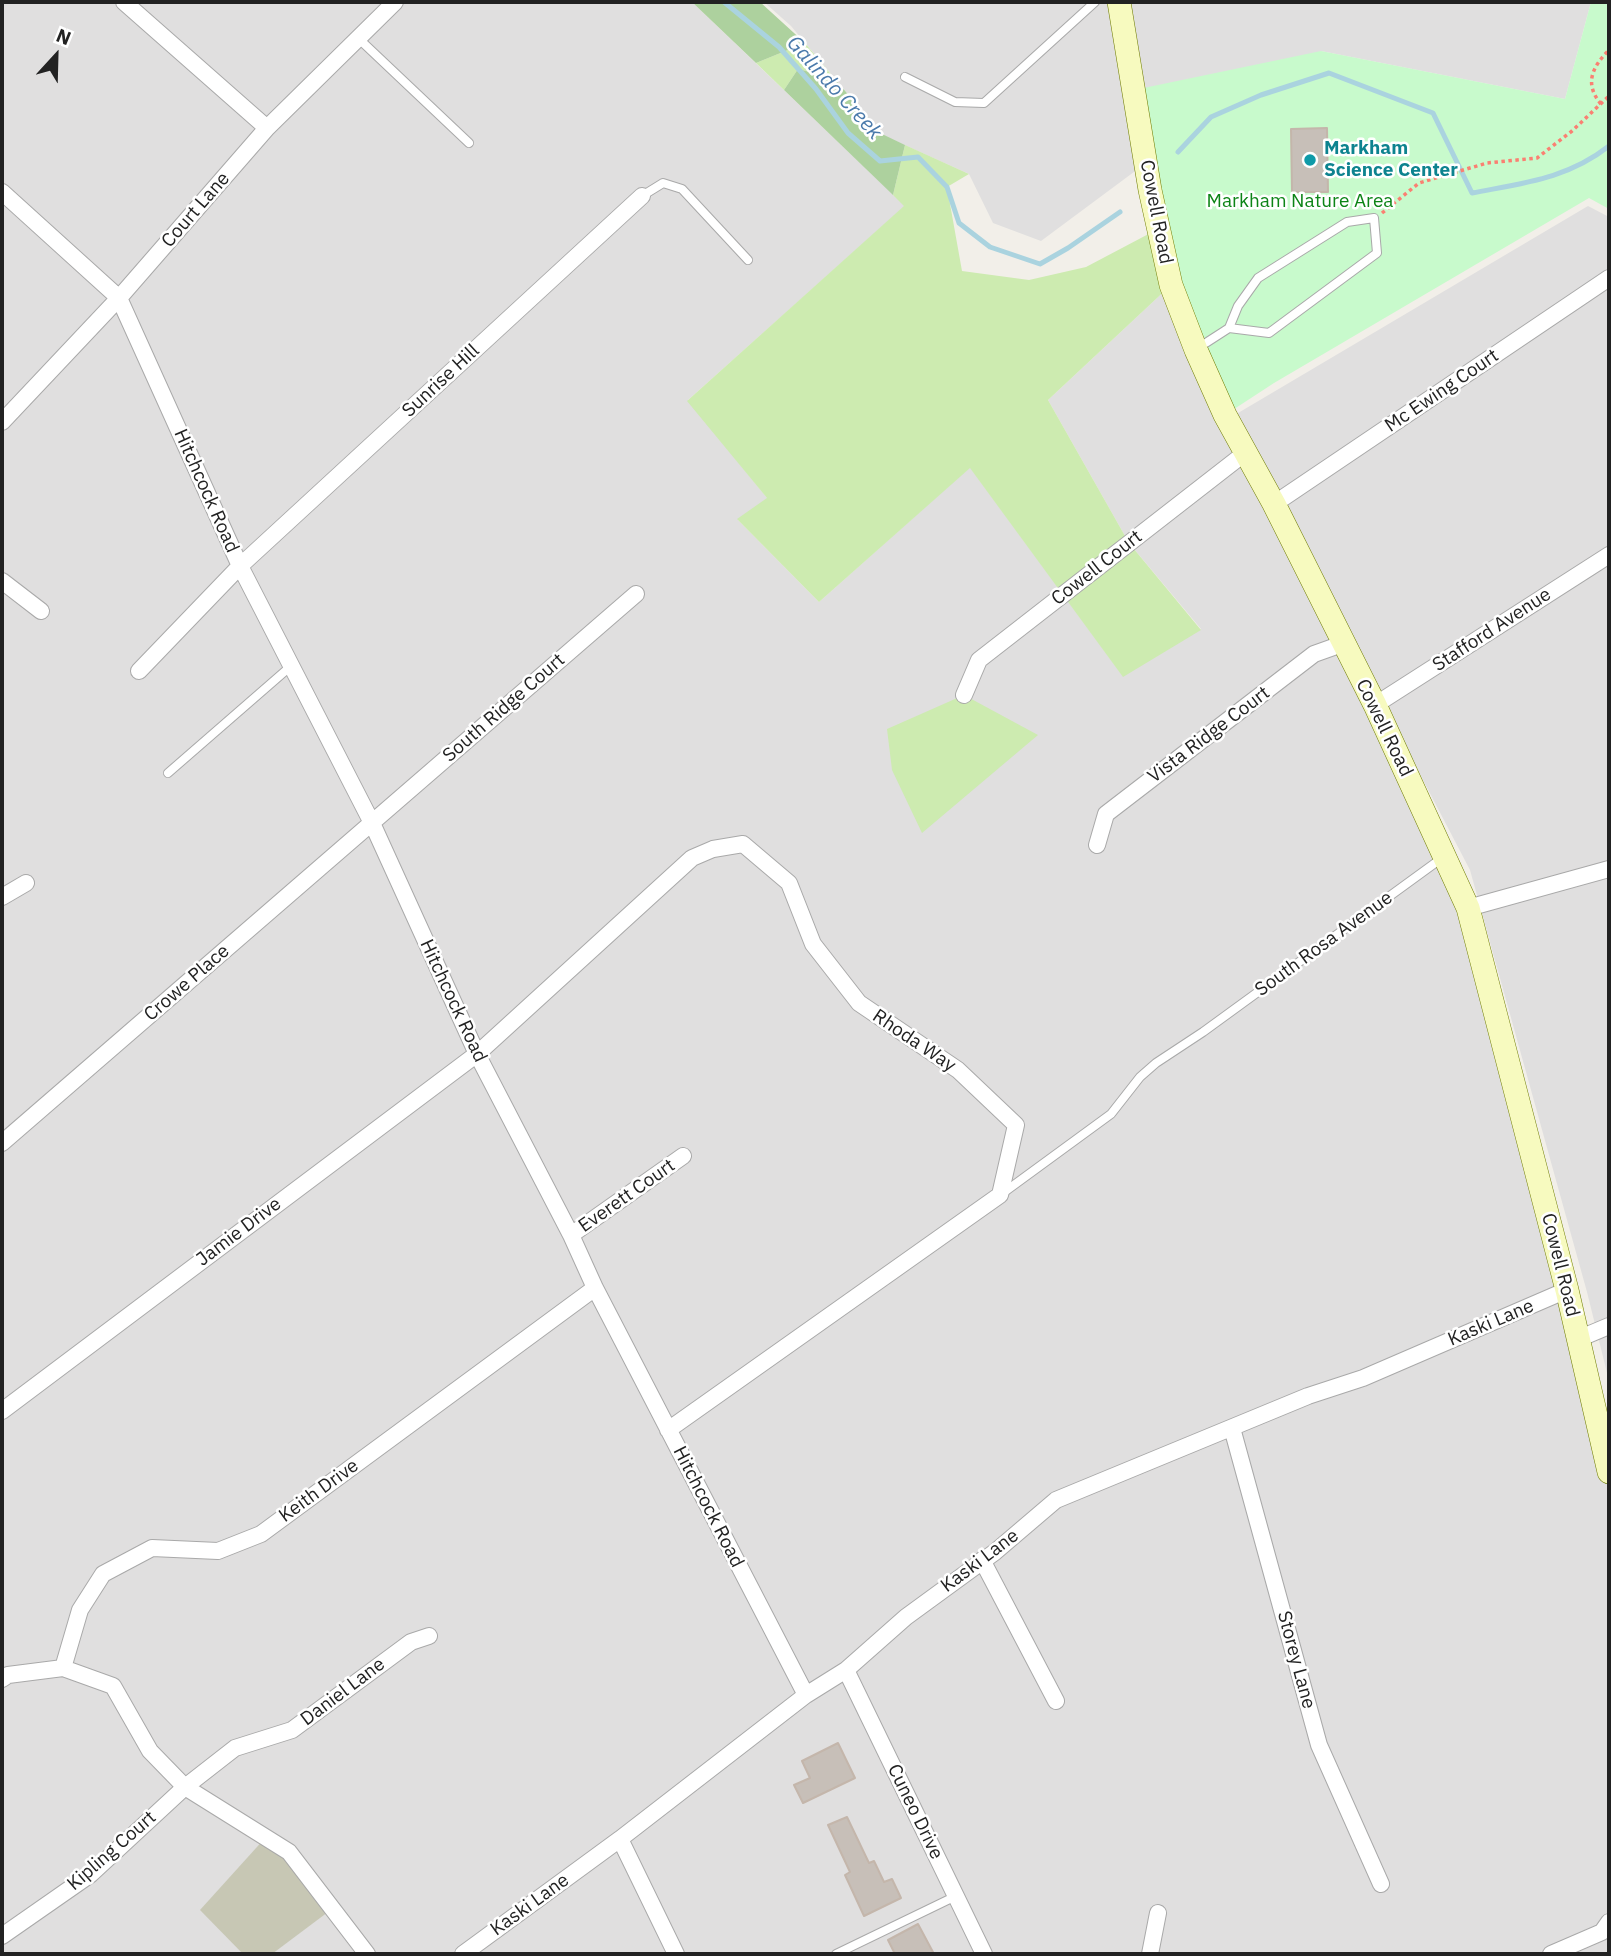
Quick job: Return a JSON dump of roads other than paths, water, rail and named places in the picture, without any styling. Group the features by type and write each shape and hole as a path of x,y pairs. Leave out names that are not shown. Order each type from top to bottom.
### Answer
{"street":[{"path":"124,2 267,128"},
{"name":"Court Lane","path":"2,422 118,298 267,128 395,2"},
{"name":"Cowell Road","path":"1119,2 1150,190 1171,285 1196,350 1225,415 1275,503 1374,705 1468,908 1567,1290 1609,1472"},
{"path":"2,192 118,298"},
{"name":"Sunrise Hill","path":"139,671 240,566 642,196"},
{"name":"Mc Ewing Court","path":"1275,503 1609,278"},
{"name":"Hitchcock Road","path":"118,298 240,566 372,823 477,1054 806,1695"},
{"name":"Cowell Court","path":"964,695 979,660 1245,453"},
{"name":"Stafford Avenue","path":"1374,705 1609,555"},
{"path":"2,581 41,611"},
{"name":"South Ridge Court","path":"372,823 636,594"},
{"name":"Vista Ridge Court","path":"1097,845 1106,814 1314,654 1342,644"},
{"name":"Crowe Place","path":"2,1143 372,823"},
{"name":"Rhoda Way","path":"477,1054 692,858 713,849 743,844 789,883 813,944 859,1003 958,1070 1016,1125 1000,1195"},
{"path":"1468,908 1609,869"},
{"path":"2,897 26,883"},
{"name":"Jamie Drive","path":"2,1410 477,1054"},
{"name":"Everett Court","path":"571,1235 683,1156"},
{"path":"668,1430 1000,1195"},
{"name":"Keith Drive","path":"63,1668 80,1610 103,1574 152,1548 218,1551 261,1534 595,1288"},
{"name":"Kaski Lane","path":"463,1954 620,1839 806,1695 846,1670 906,1617 995,1552 1056,1500 1308,1396 1363,1378 1567,1290"},
{"path":"1578,1339 1609,1326"},
{"name":"Storey Lane","path":"1233,1429 1319,1745 1381,1884"},
{"path":"982,1560 1056,1701"},
{"name":"Daniel Lane","path":"185,1787 235,1748 292,1730 411,1642 429,1636"},
{"path":"2,1679 8,1675 63,1668 113,1686 150,1751 185,1787 289,1852 367,1954"},
{"name":"Cuneo Drive","path":"846,1670 984,1954"},
{"name":"Kipling Court","path":"2,1936 91,1874 185,1787"},
{"path":"620,1839 676,1954"},
{"path":"1150,1954 1158,1913"},
{"path":"1551,1954 1607,1930"}],"lane":[{"path":"905,77 955,102 984,103 1095,2"},
{"path":"358,38 469,143"},
{"path":"642,196 663,183 682,189 748,260"},
{"path":"1196,350 1229,328 1238,306 1258,278 1347,222 1374,218 1377,253 1332,288 1269,333 1229,328"},
{"path":"168,773 291,666"},
{"name":"South Rosa Avenue","path":"1000,1195 1111,1114 1140,1077 1156,1063 1203,1032 1444,856"},
{"path":"836,1954 956,1896"}],"waterway":[{"name":"Galindo Creek","path":"724,2 779,47 816,89 848,133 880,161 918,157 947,187 959,223 990,247 1040,264 1120,212"},
{"name":"Galindo Creek","path":"1178,152 1211,117 1261,95 1329,73 1433,113 1472,193 1561,173 1609,146"}],"place":[{"name":"Markham Science Center","path":"1310,160"}],"park label":[{"name":"Markham Nature Area","path":"1300,202"}]}
